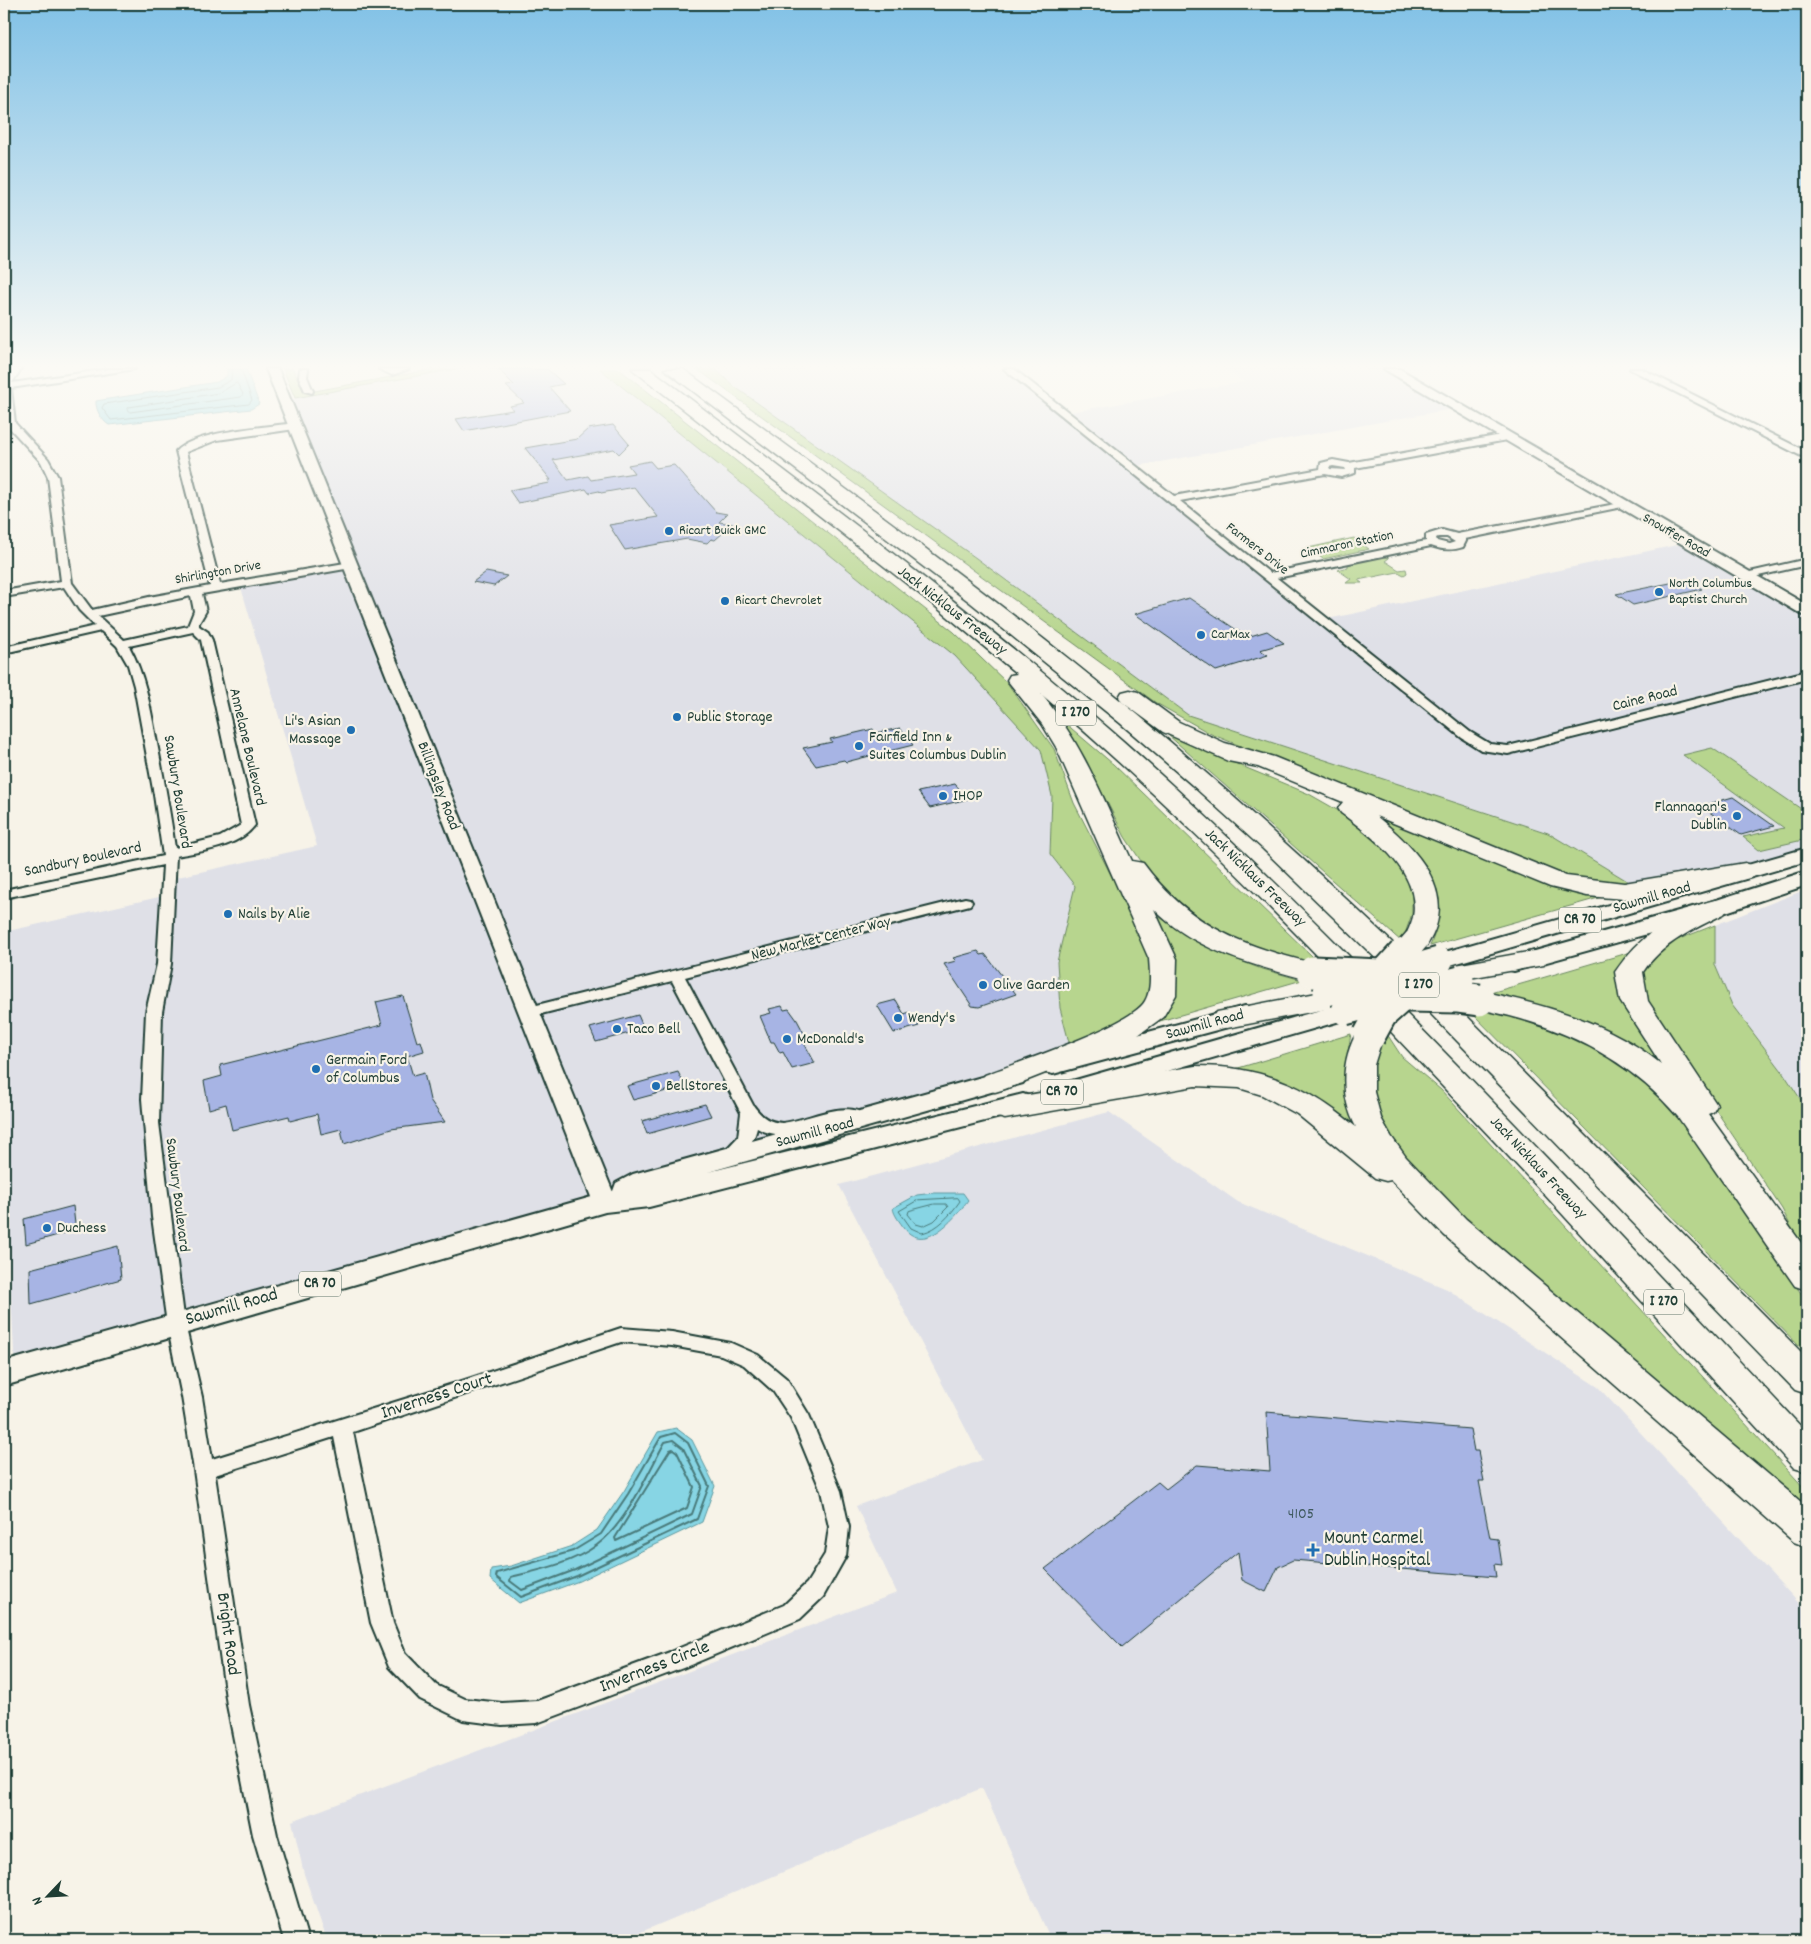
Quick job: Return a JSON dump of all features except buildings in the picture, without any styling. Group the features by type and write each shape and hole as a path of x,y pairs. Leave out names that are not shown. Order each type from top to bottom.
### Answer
{"highway":[{"name":"Jack Nicklaus Freeway","path":"757,460 1013,659 1116,747 1287,907 1437,1059 1807,1457"},
{"name":"Jack Nicklaus Freeway","path":"793,460 1009,621 1154,740 1318,887 1559,1124 1807,1380"},
{"path":"910,578 1003,664 1034,699 1068,747 1163,959 1166,983 1159,1004 1144,1020 1000,1095"},
{"path":"1009,621 1121,690 1172,727 1343,803 1374,824 1393,841 1411,865 1424,890 1426,917 1417,939 1347,996"},
{"path":"1219,748 1266,762 1559,882 1595,889 1624,891 1745,871"},
{"path":"1094,803 1143,882 1160,902 1185,923 1217,942 1347,996 1381,1014 1360,1055 1357,1079 1361,1107 1378,1142 1404,1174 1455,1227"},
{"path":"1715,908 1661,936 1639,954 1628,972 1634,1001 1751,1179 1777,1231"},
{"path":"1227,1019 1347,996 1447,968 1534,959"},
{"path":"1347,996 1457,997 1479,1000 1504,1005 1569,1024 1618,1049 1663,1082 1689,1110 1777,1231 1807,1277"},
{"path":"1000,1095 1195,1076 1222,1076 1253,1081 1285,1093 1311,1107 1455,1227 1807,1530"}],"main road":[{"name":"Sawmill Road","path":"1447,968 1745,871 1807,854"},
{"name":"Sawmill Road","path":"1534,959 1715,908 1807,878"},
{"name":"Sawmill Road","path":"4,1374 605,1202 650,1197 1347,996"},
{"name":"Sawmill Road","path":"605,1202 643,1182 876,1116 1000,1095 1227,1019"}],"street":[{"name":"Sawbury Boulevard","path":"44,460 53,477 67,583 76,599 122,644 134,665 140,686 170,856 164,964 154,1012 150,1123 176,1324"},
{"path":"183,460 216,588"},
{"name":"Billingsley Road","path":"309,460 605,1202"},
{"name":"Farmers Drive","path":"1121,460 1466,735 1490,749"},
{"path":"1171,500 1325,471 1334,474 1345,474 1352,471 1349,466 1383,460"},
{"name":"Snouffer Road","path":"1546,460 1807,611"},
{"name":"Cimmaron Station","path":"1268,577 1432,543 1454,547 1461,543 1457,537 1622,504"},
{"path":"1745,576 1807,562"},
{"name":"Shirlington Drive","path":"91,614 149,600 351,565"},
{"path":"4,594 67,583"},
{"path":"122,644 194,628 194,623 200,611 196,592"},
{"path":"4,650 104,627"},
{"name":"Annelane Boulevard","path":"170,856 231,838 246,830 248,825 208,652 207,637 201,631 194,628"},
{"name":"Caine Road","path":"1490,749 1508,750 1807,675"},
{"name":"Sandbury Boulevard","path":"4,894 170,856"},
{"name":"New Market Center Way","path":"529,1012 965,902"},
{"path":"676,975 749,1113 760,1122 778,1130 846,1115 876,1116"},
{"path":"726,1158 744,1142 749,1134 749,1113"},
{"name":"Bright Road","path":"176,1324 192,1397 238,1705 248,1759 265,1835 296,1940"},
{"name":"Inverness Court","path":"204,1470 561,1357 620,1335 672,1339"},
{"name":"Inverness Circle","path":"342,1426 382,1624 397,1660 428,1692 463,1709 502,1714 537,1712 675,1661 792,1612 815,1590 835,1556 839,1527 831,1491 799,1415 780,1385 751,1360 724,1348 672,1339"}],"shaded area":[{"path":"309,460 712,460 955,656 1041,750 1052,796 1050,854 1075,886 1057,963 1060,1008 1070,1046 995,1082 605,1202 15,1371 4,1155 4,932 168,895 169,879 317,846 240,584 351,565"},
{"path":"837,460 1172,460 1132,467 1323,620 1691,542 1807,610 1807,847 1742,866 1634,885 1548,833 1188,715 976,558"},
{"path":"1807,889 1807,1109 1782,1071 1732,1005 1715,965 1715,925"},
{"name":"Mount Carmel Dublin Hospital","path":"1109,1112 1238,1202 1447,1289 1598,1387 1807,1612 1807,1940 1051,1940 982,1788 622,1940 327,1940 304,1874 292,1821 897,1593 856,1506 982,1460 839,1185"}],"green space":[{"path":"712,460 735,460 954,632 1008,684 1054,749 1074,803 1152,959 1154,984 1147,1005 1130,1023 1070,1046 1060,1008 1057,962 1075,886 1050,854 1052,796 1041,750 955,656"},
{"path":"822,460 837,460 976,558 1188,715 1548,833 1634,885 1567,878 1211,734 1156,703"},
{"path":"1354,538 1369,549 1323,559 1308,548"},
{"path":"1383,556 1389,558 1385,561 1399,570 1406,569 1407,573 1404,575 1398,572 1358,580 1362,583 1346,583 1351,579 1338,570 1348,567 1348,563"},
{"path":"1058,717 1113,764 1312,956 1317,966 1226,939 1167,892 1145,867 1125,837 1080,750"},
{"path":"1172,733 1196,747 1309,794 1358,822 1399,863 1408,882 1412,895 1412,914 1402,942 1168,735"},
{"path":"1712,748 1807,813 1807,839 1759,850 1743,837 1784,828 1683,755"},
{"path":"1374,814 1609,895 1430,946 1437,925 1438,905 1435,887 1428,871 1417,855 1405,841"},
{"path":"1151,915 1158,916 1189,937 1223,954 1259,968 1302,980 1153,1023 1172,998 1177,981 1172,962"},
{"path":"1715,925 1715,965 1732,1005 1782,1071 1807,1109 1807,1259 1782,1209 1653,1016 1640,981 1646,958 1669,943"},
{"path":"1631,952 1621,972 1666,1069 1487,994"},
{"path":"1473,1008 1523,1018 1585,1043 1630,1071 1656,1091 1684,1124 1807,1302 1807,1354 1469,1010"},
{"path":"1351,1034 1346,1074 1350,1110 1357,1137 1225,1072"},
{"path":"1387,1034 1402,1057 1441,1090 1807,1491 1807,1519 1429,1190 1386,1131 1376,1102 1372,1067 1377,1049"}],"water":[{"path":"963,1193 968,1200 956,1215 939,1230 921,1237 912,1235 904,1228 893,1208 917,1195"},
{"path":"676,1428 692,1440 715,1486 702,1522 579,1581 519,1603 490,1579 491,1569 511,1566 572,1546 597,1530 624,1491 658,1432"}],"place":[{"name":"Ricart Buick GMC","path":"669,531"},
{"name":"North Columbus Baptist Church","path":"1659,592"},
{"name":"Ricart Chevrolet","path":"725,601"},
{"name":"CarMax","path":"1201,635"},
{"name":"Public Storage","path":"677,717"},
{"name":"Li's Asian Massage","path":"351,730"},
{"name":"Fairfield Inn & Suites Columbus Dublin","path":"859,746"},
{"name":"IHOP","path":"943,796"},
{"name":"Flannagan's Dublin","path":"1737,816"},
{"name":"Nails by Alie","path":"228,914"},
{"name":"Olive Garden","path":"983,985"},
{"name":"Wendy's","path":"898,1018"},
{"name":"Taco Bell","path":"617,1029"},
{"name":"McDonald's","path":"787,1039"},
{"name":"Germain Ford of Columbus","path":"316,1069"},
{"name":"BellStores","path":"656,1086"},
{"name":"Duchess","path":"47,1228"},
{"name":"Mount Carmel Dublin Hospital","path":"1313,1550"}]}
